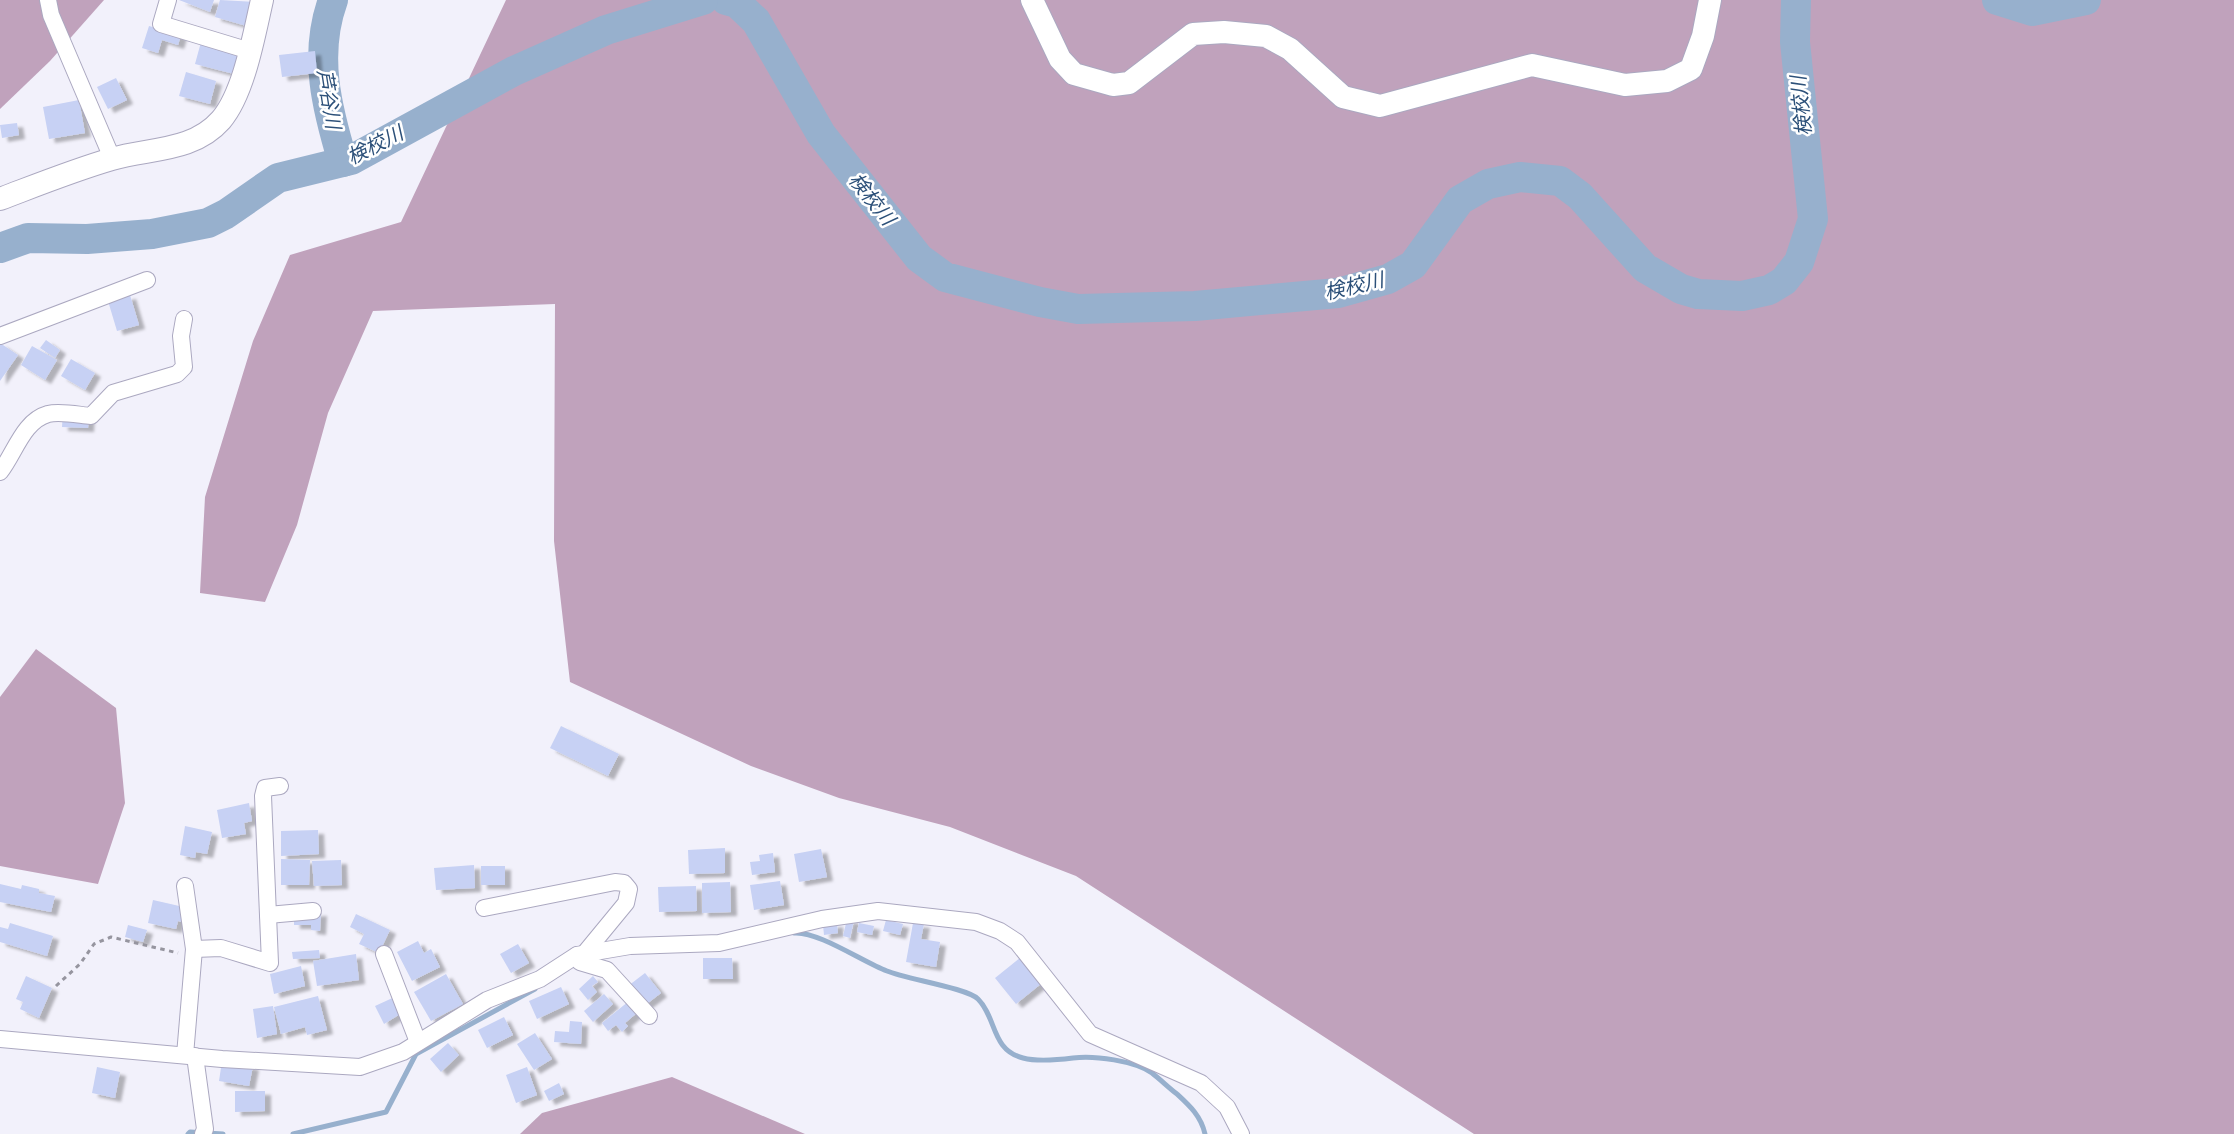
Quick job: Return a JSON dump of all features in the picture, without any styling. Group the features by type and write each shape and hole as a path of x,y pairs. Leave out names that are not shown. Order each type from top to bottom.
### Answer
{"street":[{"path":"48,0 51,15 112,159"},
{"path":"168,0 161,24 250,51"},
{"path":"0,200 112,159 202,138 222,119 234,98 250,51 262,0"},
{"path":"1032,0 1060,59 1074,74 1113,85 1130,83 1193,34 1234,33 1266,36 1290,48 1343,97 1380,106 1532,65 1625,86 1667,81 1692,69 1703,36 1710,0"},
{"path":"0,336 147,280"},
{"path":"0,472 11,458 28,426 49,414 91,416 113,393 177,374 184,367 181,336 184,319"},
{"path":"194,949 221,948 270,963 263,796 265,788 279,786"},
{"path":"484,908 615,882 624,884 629,889 626,903 580,957"},
{"path":"185,886 194,949 190,1055 204,1132"},
{"path":"268,915 313,911"},
{"path":"0,1039 360,1068 402,1052 487,1000 540,979 580,957 630,946 719,943 822,919 878,911 976,922 1000,931 1017,942 1090,1034 1201,1083 1227,1107 1241,1134"},
{"path":"384,954 418,1042"},
{"path":"580,957 607,970 619,980 649,1016"}],"path":[{"path":"56,986 80,964 94,944 111,937 188,956 194,949"}],"shaded area":[{"path":"0,0 104,0 50,61 0,109"},
{"path":"506,0 2234,0 2234,1134 1474,1134 1076,876 950,827 839,798 751,766 570,682 554,541 555,304 373,311 328,413 297,525 265,602 200,593 205,497 253,341 290,255 401,222"},
{"path":"36,649 116,708 125,803 98,884 0,866 0,697"},
{"path":"672,1077 805,1134 520,1134 542,1113"}],"building":[{"path":"179,0 214,0 210,12"},
{"path":"220,0 257,2 250,27 215,17"},
{"path":"149,26 181,35 178,45 162,40 158,53 142,48"},
{"path":"201,42 239,52 234,74 195,64"},
{"path":"315,51 317,73 282,77 279,55"},
{"path":"186,72 216,81 210,104 179,96"},
{"path":"116,78 127,100 108,109 97,87"},
{"path":"79,100 85,133 49,139 43,107"},
{"path":"17,123 19,135 2,138 0,125"},
{"path":"130,295 139,325 117,331 108,301"},
{"path":"46,340 60,350 55,358 40,348"},
{"path":"0,343 18,355 0,381"},
{"path":"32,346 57,360 45,380 21,365"},
{"path":"71,359 95,373 85,390 61,376"},
{"path":"63,411 89,412 88,428 62,427"},
{"path":"561,726 619,754 608,776 550,748"},
{"path":"249,803 252,821 244,823 246,834 222,838 217,810"},
{"path":"185,826 212,832 207,854 196,852 195,858 180,855"},
{"path":"318,830 319,854 281,856 281,831"},
{"path":"725,848 725,873 689,874 688,850"},
{"path":"821,849 827,877 799,882 794,854"},
{"path":"773,853 775,872 752,875 750,862 760,861 759,855"},
{"path":"281,859 310,860 309,885 281,885"},
{"path":"341,860 342,885 314,886 312,861"},
{"path":"474,865 475,888 436,890 434,868"},
{"path":"481,866 505,866 505,885 481,885"},
{"path":"780,881 784,905 754,910 750,885"},
{"path":"730,882 731,912 702,913 702,883"},
{"path":"0,884 21,889 22,885 39,889 39,893 55,896 51,912 0,902"},
{"path":"696,886 697,911 659,912 658,887"},
{"path":"153,900 188,908 190,924 178,921 176,929 148,923"},
{"path":"321,912 320,931 311,930 311,925 294,925 294,914"},
{"path":"356,914 390,930 379,953 359,944 364,934 350,927"},
{"path":"847,919 854,920 850,938 843,936"},
{"path":"886,920 903,924 900,935 883,931"},
{"path":"10,923 53,936 47,956 0,942 0,927 8,929"},
{"path":"837,923 838,933 824,935 823,925"},
{"path":"859,923 874,926 872,935 857,932"},
{"path":"913,923 924,924 921,939 940,942 936,967 906,962"},
{"path":"128,925 147,930 143,942 125,937"},
{"path":"418,941 424,953 431,949 440,967 412,981 397,952"},
{"path":"518,944 529,963 511,973 500,954"},
{"path":"319,950 320,958 293,959 292,952"},
{"path":"356,954 359,980 317,986 313,961"},
{"path":"1021,957 1042,983 1016,1004 995,978"},
{"path":"703,958 732,958 733,979 703,979"},
{"path":"301,966 305,986 274,994 270,974"},
{"path":"645,973 661,993 644,1006 628,986"},
{"path":"446,974 463,1004 431,1021 414,992"},
{"path":"26,976 52,988 39,1018 20,1009 23,1002 16,999"},
{"path":"593,976 598,982 592,986 597,992 588,1000 579,989"},
{"path":"561,987 569,1004 537,1019 529,1001"},
{"path":"604,994 613,1004 593,1022 584,1011"},
{"path":"399,995 405,1011 384,1024 375,1006"},
{"path":"318,996 327,1030 307,1035 305,1027 281,1034 274,1007"},
{"path":"629,1001 638,1012 625,1023 628,1026 622,1032 616,1025 608,1031 602,1023"},
{"path":"273,1006 277,1034 257,1038 253,1009"},
{"path":"504,1017 513,1035 487,1048 478,1030"},
{"path":"570,1021 582,1022 581,1044 554,1042 555,1031 569,1032"},
{"path":"535,1033 552,1059 534,1070 517,1044"},
{"path":"448,1043 459,1055 441,1072 430,1059"},
{"path":"222,1061 253,1066 249,1086 219,1081"},
{"path":"97,1067 120,1072 115,1098 92,1093"},
{"path":"527,1067 537,1095 516,1103 506,1075"},
{"path":"559,1083 564,1094 549,1101 544,1091"},
{"path":"235,1091 265,1091 265,1111 235,1112"}],"waterway":[{"name":"芦谷川","path":"333,0 324,41 324,82 343,162"},
{"name":"検校川","path":"0,248 28,238 87,239 152,234 208,223 226,214 278,178 351,160 514,71 606,30 703,0"},
{"name":"検校川","path":"726,0 737,3 756,21 821,134 919,258 945,277 1040,302 1078,309 1195,306 1338,293 1388,279 1413,265 1460,200 1488,184 1520,177 1560,181 1580,196 1645,268 1681,289 1698,294 1742,296 1769,290 1784,281 1799,262 1813,219 1795,42 1796,0"},
{"name":"検校川","path":"1997,0 2032,11 2086,0"},
{"path":"794,933 828,942 887,971 972,995 978,999 989,1015 1005,1048 1023,1058 1041,1060 1103,1058 1145,1069 1191,1107 1201,1122 1205,1134"},
{"path":"293,1134 386,1112 416,1054 535,989"},
{"path":"188,1134 190,1132 223,1134"}]}
